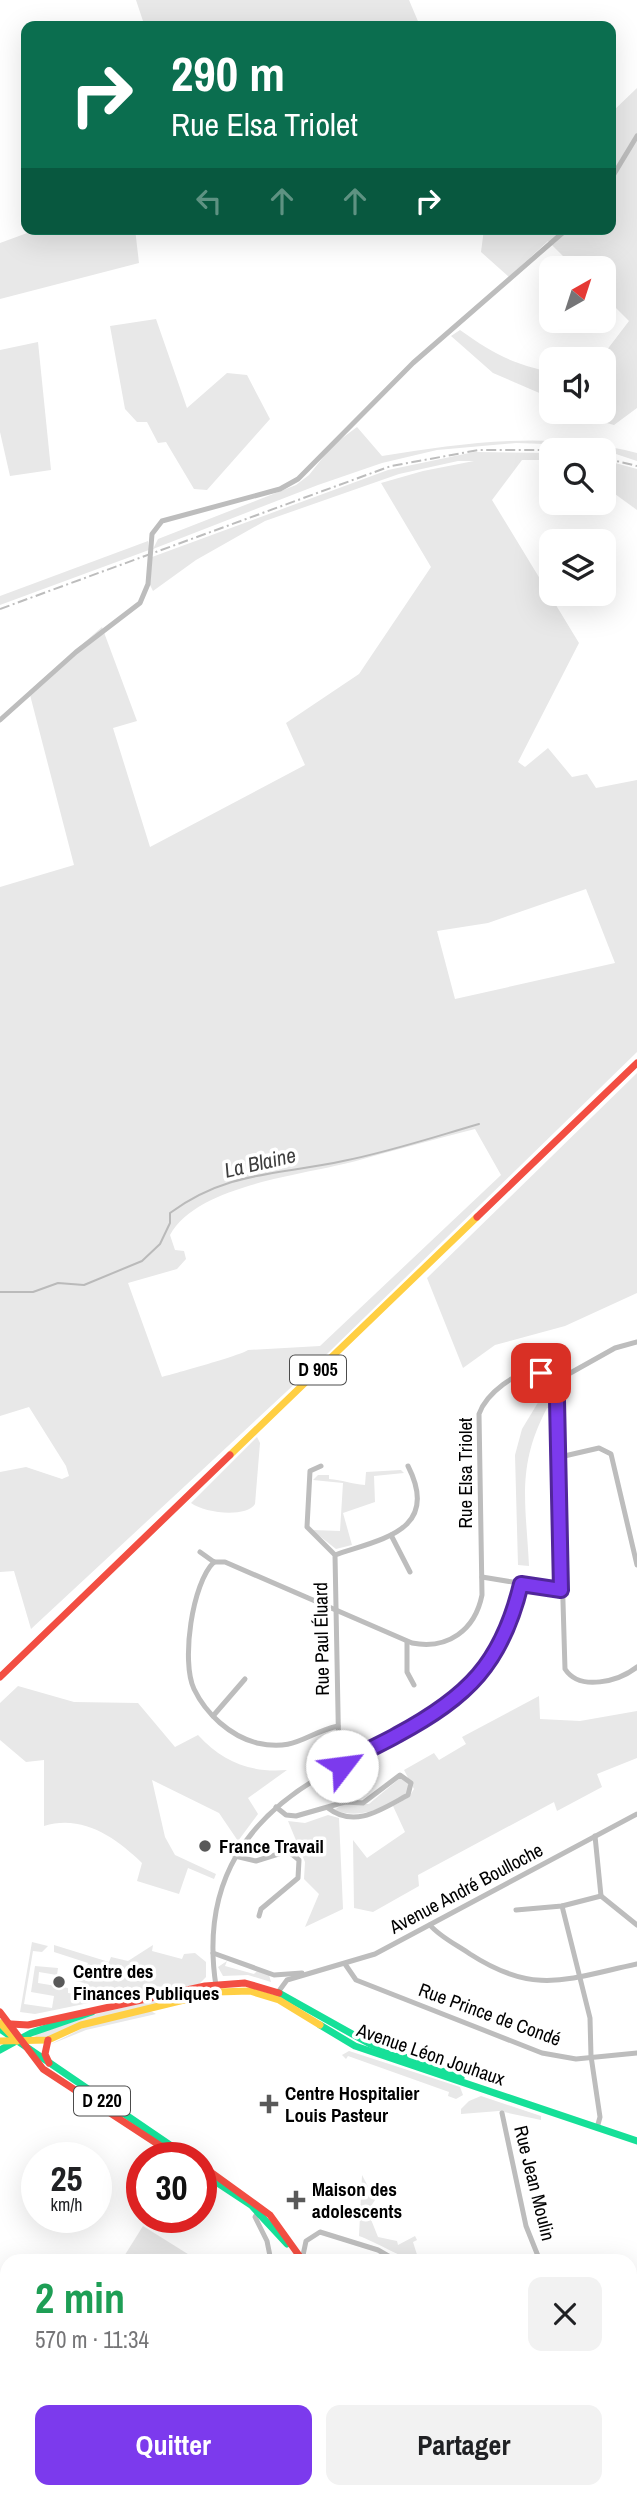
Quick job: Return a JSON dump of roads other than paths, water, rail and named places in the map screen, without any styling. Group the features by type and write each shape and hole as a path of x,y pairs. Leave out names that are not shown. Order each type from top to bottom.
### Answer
{"main road":[{"name":"D 905","path":"0,1677 637,1063"},
{"name":"Avenue Léon Jouhaux","path":"18,2042 48,2040 96,2020 217,1988 277,1992 355,2046 637,2141"},
{"path":"11,2024 28,2025 217,1988"},
{"path":"0,2012 11,2024 18,2042"},
{"path":"0,2050 31,2033 84,2017 92,2012"},
{"name":"D 220","path":"0,2023 43,2070 154,2142"},
{"path":"0,2029 4,2035 18,2042"},
{"path":"48,2040 46,2054 50,2067"},
{"path":"0,2041 18,2042"},
{"name":"D 220","path":"18,2042 50,2067 165,2142"},
{"path":"217,2177 270,2215 297,2254"},
{"path":"217,2183 258,2212 282,2237 293,2254"}],"street":[{"path":"616,171 637,136"},
{"path":"0,720 76,652 140,603 148,584 152,534 162,521 280,489 298,479 413,363 560,235"},
{"path":"565,1376 615,1348 637,1342"},
{"name":"Rue Elsa Triolet","path":"337,1611 407,1642 438,1644 466,1630 480,1605 482,1577 478,1420 487,1398 533,1371 544,1375 557,1400 563,1660 570,1676 581,1681 608,1681 622,1677 637,1667"},
{"path":"559,1457 599,1448 611,1454 637,1565"},
{"name":"Rue Paul Éluard","path":"321,1466 310,1471 307,1527 335,1555 339,1766"},
{"name":"Rue Paul Éluard","path":"335,1555 406,1528 415,1514 413,1476 408,1466"},
{"path":"391,1535 410,1572"},
{"path":"200,1552 214,1562 225,1562 337,1611"},
{"path":"214,1562 192,1606 189,1630 192,1686 213,1716 236,1735 270,1745 300,1742 338,1726"},
{"path":"482,1577 561,1590"},
{"path":"217,1988 212,1953 219,1897 235,1856 251,1832 301,1787 435,1714 472,1684 502,1642 521,1584"},
{"path":"407,1642 407,1672 414,1685"},
{"path":"213,1716 245,1679"},
{"path":"276,1807 289,1816 345,1802 366,1802 400,1775 411,1783 408,1795 366,1817 349,1817 328,1808"},
{"name":"Avenue André Boulloche","path":"305,1973 345,1965 430,1925 637,1815"},
{"path":"595,1836 601,1896 637,1925"},
{"path":"235,1856 256,1861 288,1851 299,1860 298,1878 261,1909 259,1916"},
{"path":"516,1910 562,1906 601,1896"},
{"path":"562,1906 590,2018 591,2059 600,2117 597,2128"},
{"path":"430,1925 486,1964 516,1978 541,1982 637,1964"},
{"path":"212,1953 274,1975 305,1973"},
{"name":"Rue Prince de Condé","path":"345,1965 356,1980 529,2048 576,2059 637,2053"},
{"path":"277,1992 288,1980 305,1973"},
{"path":"274,1975 277,1992"},
{"name":"Rue Jean Moulin","path":"502,2113 526,2223 537,2254"},
{"path":"258,2212 255,2217 267,2241 270,2254"},
{"path":"303,2254 306,2241 320,2232 385,2254"}],"waterway":[{"name":"La Blaine","path":"0,1292 33,1292 58,1283 84,1285 142,1261 160,1244 170,1223 170,1213 212,1189 254,1176 360,1157 479,1124"}],"railway":[{"path":"0,609 391,466 479,450 539,450"},
{"path":"616,461 637,466"}],"place":[{"name":"France Travail","path":"205,1846"},
{"name":"Centre des Finances Publiques","path":"59,1982"},
{"name":"Centre Hospitalier Louis Pasteur","path":"269,2104"},
{"name":"Maison des adolescents","path":"296,2200"}]}
